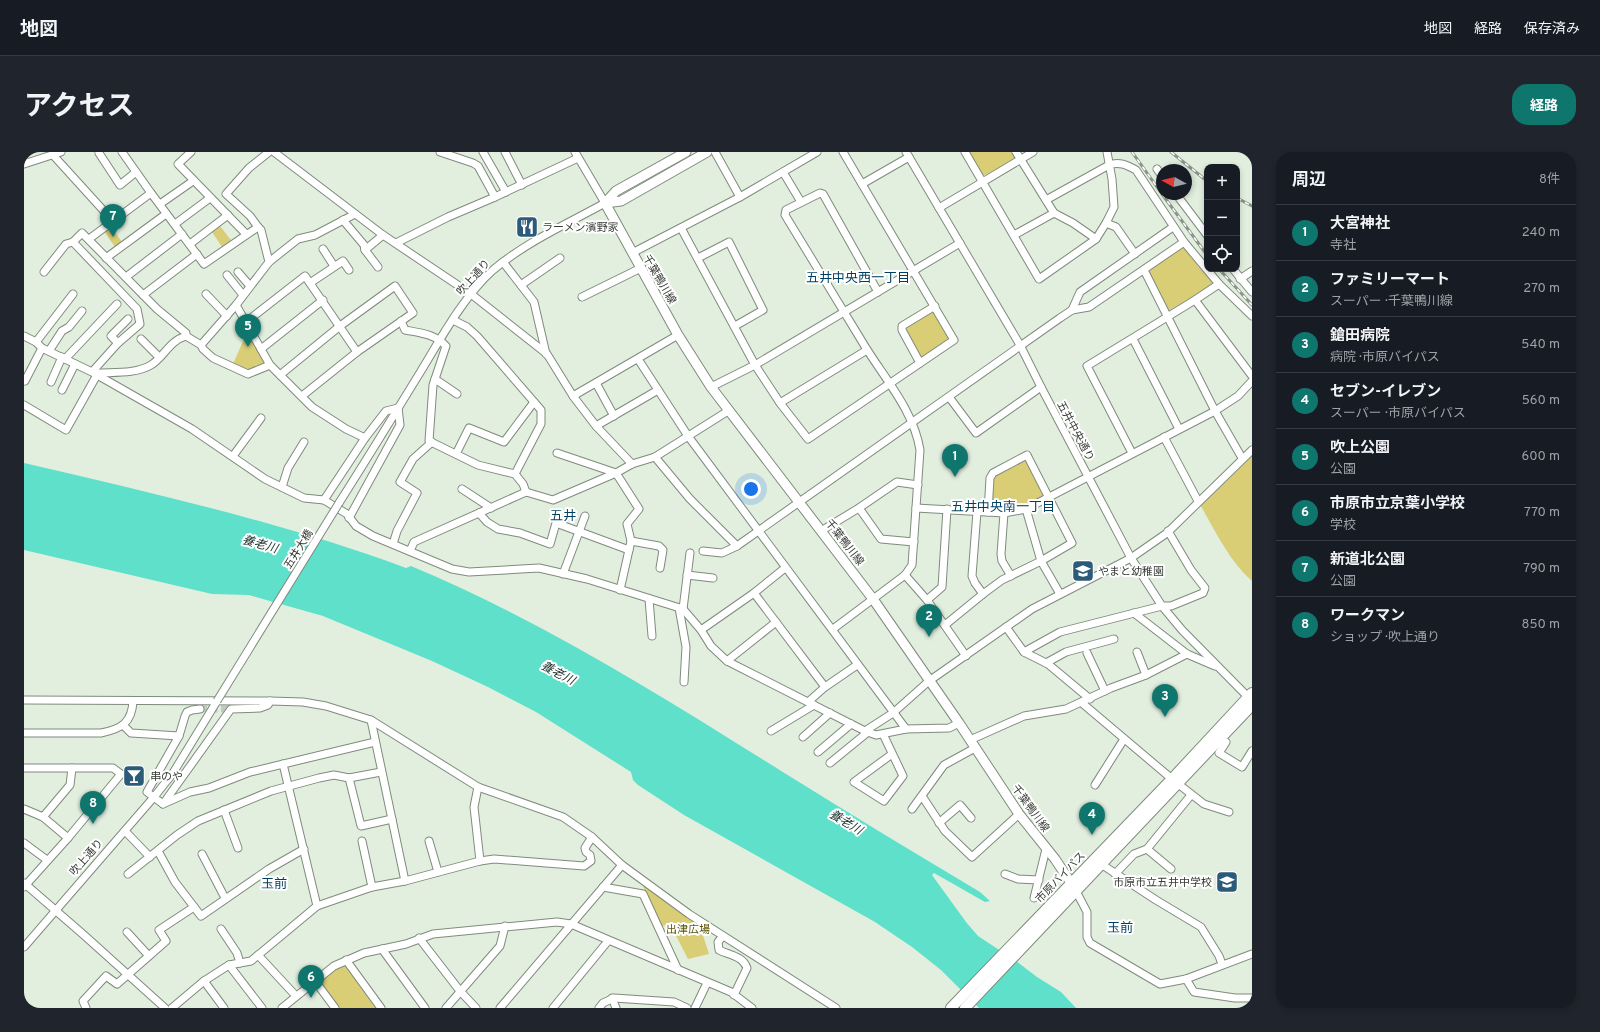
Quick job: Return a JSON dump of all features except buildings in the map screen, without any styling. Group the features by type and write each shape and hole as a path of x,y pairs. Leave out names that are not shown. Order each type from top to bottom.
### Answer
{"highway":[{"name":"市原バイパス","path":"965,1008 1047,915 1251,699"},
{"name":"市原バイパス","path":"1073,887 1101,864 1175,781"},
{"name":"市原バイパス","path":"951,1008 1047,915"}],"main road":[{"name":"吹上通り","path":"605,203 616,191 686,152"},
{"name":"吹上通り","path":"605,203 621,200 706,152"},
{"name":"千葉鴨川線","path":"605,203 678,335 711,387 873,599 1020,814 1055,860 1073,887"}],"street":[{"path":"24,164 61,152"},
{"path":"122,152 204,264 258,227"},
{"path":"190,152 178,164 246,234"},
{"path":"269,152 249,168 226,194 250,216 261,230 269,262"},
{"path":"274,152 383,235 471,294 546,354 573,396 596,426 632,464"},
{"path":"440,152 478,166 495,197"},
{"path":"483,152 506,192"},
{"path":"505,152 522,185"},
{"path":"715,152 740,197"},
{"path":"632,254 740,197 817,152"},
{"path":"681,228 755,365 780,403 808,440 954,340 915,271 843,152"},
{"path":"965,152 1039,279 1096,239 1106,223 1114,207 1108,152"},
{"path":"1016,152 1054,212 1096,239"},
{"path":"939,208 1034,152"},
{"path":"99,153 120,185 136,172"},
{"path":"862,184 907,154"},
{"name":"五井中央通り","path":"907,154 1020,345 1131,558 1162,606 1182,630 1251,699"},
{"path":"48,155 113,221"},
{"path":"396,243 448,217 522,185 576,155 605,203"},
{"path":"1046,200 1109,165 1114,163 1126,164 1136,170 1184,242 1219,284 1252,316"},
{"path":"783,172 802,202"},
{"path":"160,204 193,181"},
{"path":"89,238 151,193"},
{"path":"832,629 905,575 912,565 920,450 912,423 890,384 867,350 784,215 786,210 820,193 823,194 878,292"},
{"path":"176,224 210,198"},
{"path":"1181,200 1204,231"},
{"name":"吹上通り","path":"398,408 440,339 471,294 482,281 529,243 605,203"},
{"path":"1014,235 1054,212"},
{"path":"106,258 166,214"},
{"path":"201,345 236,306 269,262 298,239 315,235 355,214"},
{"path":"190,244 228,215"},
{"path":"344,220 364,245 365,250 378,267"},
{"path":"1106,223 1116,227 1135,254"},
{"path":"1072,310 1080,292 1173,226"},
{"path":"44,272 66,244 73,242 82,233 89,238 106,258 157,309 181,328 186,333 186,336 201,345 203,349 213,358 248,374 270,365"},
{"path":"126,277 182,234"},
{"path":"365,250 383,235"},
{"path":"24,405 66,430 94,373 118,343 140,324 137,308 73,242"},
{"path":"698,258 729,242 763,310 735,326"},
{"path":"703,551 722,553 736,546 949,397 1020,345 1072,310 1089,307 1184,242"},
{"path":"711,387 755,365 843,311 915,271 960,243"},
{"path":"323,249 334,266"},
{"path":"144,295 197,254"},
{"path":"521,286 560,258"},
{"path":"310,283 343,260 349,270"},
{"path":"504,262 534,302 546,354"},
{"path":"582,298 641,268"},
{"path":"1144,270 1215,411 1242,458"},
{"path":"1240,279 1252,271"},
{"path":"238,272 250,286"},
{"path":"1235,272 1252,292"},
{"path":"227,275 243,295"},
{"path":"246,322 305,276 323,300 357,352"},
{"path":"1132,453 1087,366 1133,339 1219,284"},
{"path":"280,375 340,326 395,286 413,313 357,352 302,396"},
{"path":"36,342 73,294"},
{"path":"206,294 227,316"},
{"path":"261,349 323,300"},
{"path":"1195,300 1252,376"},
{"path":"51,382 64,358 117,304"},
{"path":"236,306 270,365 312,407 346,429 365,438"},
{"path":"920,363 902,330 902,326 935,306"},
{"path":"25,381 45,349 62,331 69,327 82,310"},
{"path":"118,343 111,336 128,319"},
{"path":"453,320 467,327 477,336 541,410 541,424 515,474"},
{"path":"401,321 405,330 434,336 440,339 446,346 433,385 429,440 478,465 515,474 523,484 526,492"},
{"path":"573,396 678,335"},
{"path":"24,336 36,342 45,349 94,373 192,428 259,475 304,498 324,500 348,514 349,518 356,526 373,536 452,569 469,572 538,568 587,579 681,609 701,630 711,646 727,661 876,736 906,729 949,728 959,723"},
{"path":"94,373 129,371 146,368 154,363 173,343 186,336"},
{"path":"141,339 159,357"},
{"path":"1133,339 1179,428"},
{"path":"780,403 867,350"},
{"path":"638,359 688,436 906,729"},
{"path":"62,390 75,364"},
{"path":"435,379 457,394"},
{"path":"916,508 1004,513 1026,509 1179,428 1215,411 1238,396 1252,381"},
{"path":"596,382 614,416"},
{"path":"949,397 976,433 1041,387"},
{"path":"596,426 658,390"},
{"path":"456,454 469,428 504,442 534,402"},
{"path":"324,500 365,438 386,411 398,408 400,425 349,518"},
{"name":"五井大橋","path":"217,701 398,408"},
{"path":"410,551 414,542 526,492 553,500 616,473 632,464 655,458 728,411"},
{"path":"233,456 261,418"},
{"path":"1164,437 1198,501"},
{"path":"282,486 288,468 304,442"},
{"path":"393,544 397,531 417,493 400,482 413,459 432,442"},
{"path":"830,763 867,732 893,713 929,681 1032,609 1131,558 1168,531 1252,450"},
{"path":"557,453 616,473 639,509 627,524 631,541 620,590"},
{"path":"945,625 1002,580 1041,561 1072,543 1050,497 1027,455 993,473 990,478 988,512"},
{"path":"655,458 690,500 736,546"},
{"path":"821,531 859,508 897,482 918,485"},
{"path":"462,489 491,508"},
{"path":"859,508 881,539 914,542"},
{"path":"927,600 942,587 947,509"},
{"path":"1026,509 1041,561 1060,594"},
{"path":"977,512 972,576 975,584 983,594"},
{"path":"1004,513 1001,554 1002,561 1011,576"},
{"path":"478,514 498,529 520,533 550,544 556,523 629,550"},
{"path":"563,574 585,516"},
{"path":"1024,652 1060,632 1162,606 1171,606 1203,593 1204,588 1191,570 1168,531"},
{"path":"631,541 659,546 663,550 660,568"},
{"path":"684,682 686,647 681,609 690,552"},
{"path":"701,630 754,593 785,568"},
{"path":"687,575 714,578"},
{"path":"905,575 927,600 966,656"},
{"path":"754,593 825,687"},
{"path":"649,599 652,636"},
{"path":"1134,613 1187,654 1218,666"},
{"path":"727,661 776,622"},
{"path":"1006,627 1024,652 1046,662 1090,699"},
{"path":"1046,662 1066,652 1114,639"},
{"path":"1137,652 1146,674"},
{"path":"1087,653 1104,691"},
{"path":"912,809 944,765 973,744 1024,716 1066,710 1104,691 1146,674 1187,654"},
{"path":"771,731 811,704 825,687 858,665"},
{"path":"24,700 303,702 326,706 371,720 478,787 563,817 592,837 622,865 689,914 836,1008"},
{"path":"24,733 101,733 110,731 123,725 130,719 133,711 133,701"},
{"name":"吹上通り","path":"24,947 154,797 182,760 217,701"},
{"path":"163,804 230,709 260,708 268,705 270,701"},
{"path":"1082,703 1191,795 1204,804 1229,812"},
{"path":"163,804 147,792 179,736 187,712 192,710 200,710"},
{"path":"803,737 830,713"},
{"path":"371,720 405,881"},
{"path":"818,752 851,724"},
{"path":"123,725 131,733 179,736"},
{"path":"883,734 903,776 884,801 854,782 892,754"},
{"path":"1095,785 1124,739"},
{"path":"163,804 190,792 209,788 250,772 375,742"},
{"path":"1226,742 1219,753 1242,767 1252,751"},
{"path":"283,764 317,906"},
{"path":"24,768 113,768 121,774 68,838 25,885 86,936 164,1008"},
{"path":"43,817 70,785 72,768"},
{"path":"128,874 177,835 198,821 271,791 334,775 349,778 381,772"},
{"path":"349,778 361,826 392,819"},
{"path":"478,787 474,807 480,861"},
{"path":"1116,874 1134,854 1147,849 1191,795"},
{"path":"922,796 945,831 972,857 1020,814"},
{"path":"940,823 960,805 971,818"},
{"path":"24,809 43,817 68,838"},
{"path":"224,810 238,848"},
{"path":"125,831 150,857"},
{"path":"172,1008 204,981 229,965 251,961 317,906 372,887 405,881 480,861 494,859 584,866 591,861 590,855 586,852 586,848 592,837"},
{"path":"362,841 372,887"},
{"path":"429,841 438,872"},
{"path":"24,843 47,860"},
{"path":"158,851 175,882 201,916 225,898 304,849"},
{"path":"1034,898 1046,849"},
{"path":"1147,849 1171,869"},
{"path":"202,854 225,898"},
{"path":"1101,864 1200,927 1219,956 1222,964"},
{"path":"500,1008 622,865"},
{"path":"1005,874 1018,879 1039,880"},
{"path":"603,887 642,894 678,970"},
{"path":"1073,887 1087,912 1087,937 1090,943 1160,984 1186,979 1222,964 1252,954"},
{"path":"86,1008 83,1001 106,976 117,984 166,941 159,930 194,906"},
{"path":"282,1008 334,966 364,953 406,944 433,934 557,922 571,924 678,970 734,995 752,1008"},
{"path":"446,1008 500,946 505,926"},
{"path":"221,929 237,953 240,963"},
{"path":"127,932 149,956"},
{"path":"722,936 718,942 719,950 742,960 746,968 734,995"},
{"path":"419,938 460,991 476,1008"},
{"path":"553,1008 608,941"},
{"path":"382,949 425,1008"},
{"path":"258,955 296,996"},
{"path":"346,960 381,1008"},
{"path":"229,965 262,1008"},
{"path":"1186,979 1194,992 1235,998 1252,998"},
{"path":"204,981 224,1008"},
{"path":"315,981 334,1008"},
{"path":"695,1008 707,983"},
{"path":"599,1008 612,998 674,1002 687,1008"},
{"path":"612,998 616,1008"},
{"path":"738,1008 743,1001"}],"green space":[{"path":"968,152 1013,152 1015,155 1014,160 985,175 981,174"},
{"path":"220,226 231,240 222,247 212,232"},
{"path":"111,227 122,242 115,247 104,231"},
{"path":"1184,247 1198,266 1213,281 1213,285 1168,311 1148,270"},
{"path":"933,310 950,337 949,340 923,357 919,357 905,331 906,326"},
{"path":"247,332 265,362 264,364 251,370 233,364"},
{"path":"1252,450 1252,581 1243,573 1229,554 1198,501"},
{"path":"1024,461 1028,463 1044,495 1014,507 994,509 991,506 993,480 995,476"},
{"name":"出津広場","path":"640,878 698,920 709,954 688,959 670,924 659,927"},
{"path":"346,960 381,1008 335,1008 315,981"}],"water":[{"name":"養老川","path":"24,463 264,522 312,536 406,568 411,566 508,611 603,662 649,689 834,804 980,892 990,901 985,902 934,873 932,875 978,936 1061,992 1076,1008 979,1008 941,970 912,947 875,922 684,815 638,785 633,780 631,772 536,712 488,687 432,661 323,616 249,595 212,594 24,550"}],"tunnel":[{"path":"200,709 231,709"}],"railway":[{"path":"1132,152 1156,186"},
{"path":"1171,152 1204,179"},
{"path":"1166,200 1204,251"},
{"path":"1240,200 1252,206"},
{"path":"1222,272 1252,305"}],"place":[{"name":"ラーメン濱野家","path":"527,227"},
{"name":"新道北公園","path":"113,237"},
{"name":"吹上公園","path":"248,347"},
{"name":"大宮神社","path":"955,477"},
{"name":"やまと幼稚園","path":"1083,571"},
{"name":"ファミリーマート","path":"929,637"},
{"name":"鎗田病院","path":"1165,717"},
{"name":"串のや","path":"134,776"},
{"name":"ワークマン","path":"93,824"},
{"name":"セブン-イレブン","path":"1092,835"},
{"name":"市原市立五井中学校","path":"1227,882"},
{"name":"市原市立京葉小学校","path":"311,998"}],"district":[{"name":"五井中央西一丁目","path":"858,277"},
{"name":"五井中央南一丁目","path":"1003,506"},
{"name":"五井","path":"563,515"},
{"name":"玉前","path":"274,883"},
{"name":"玉前","path":"1120,927"}]}
